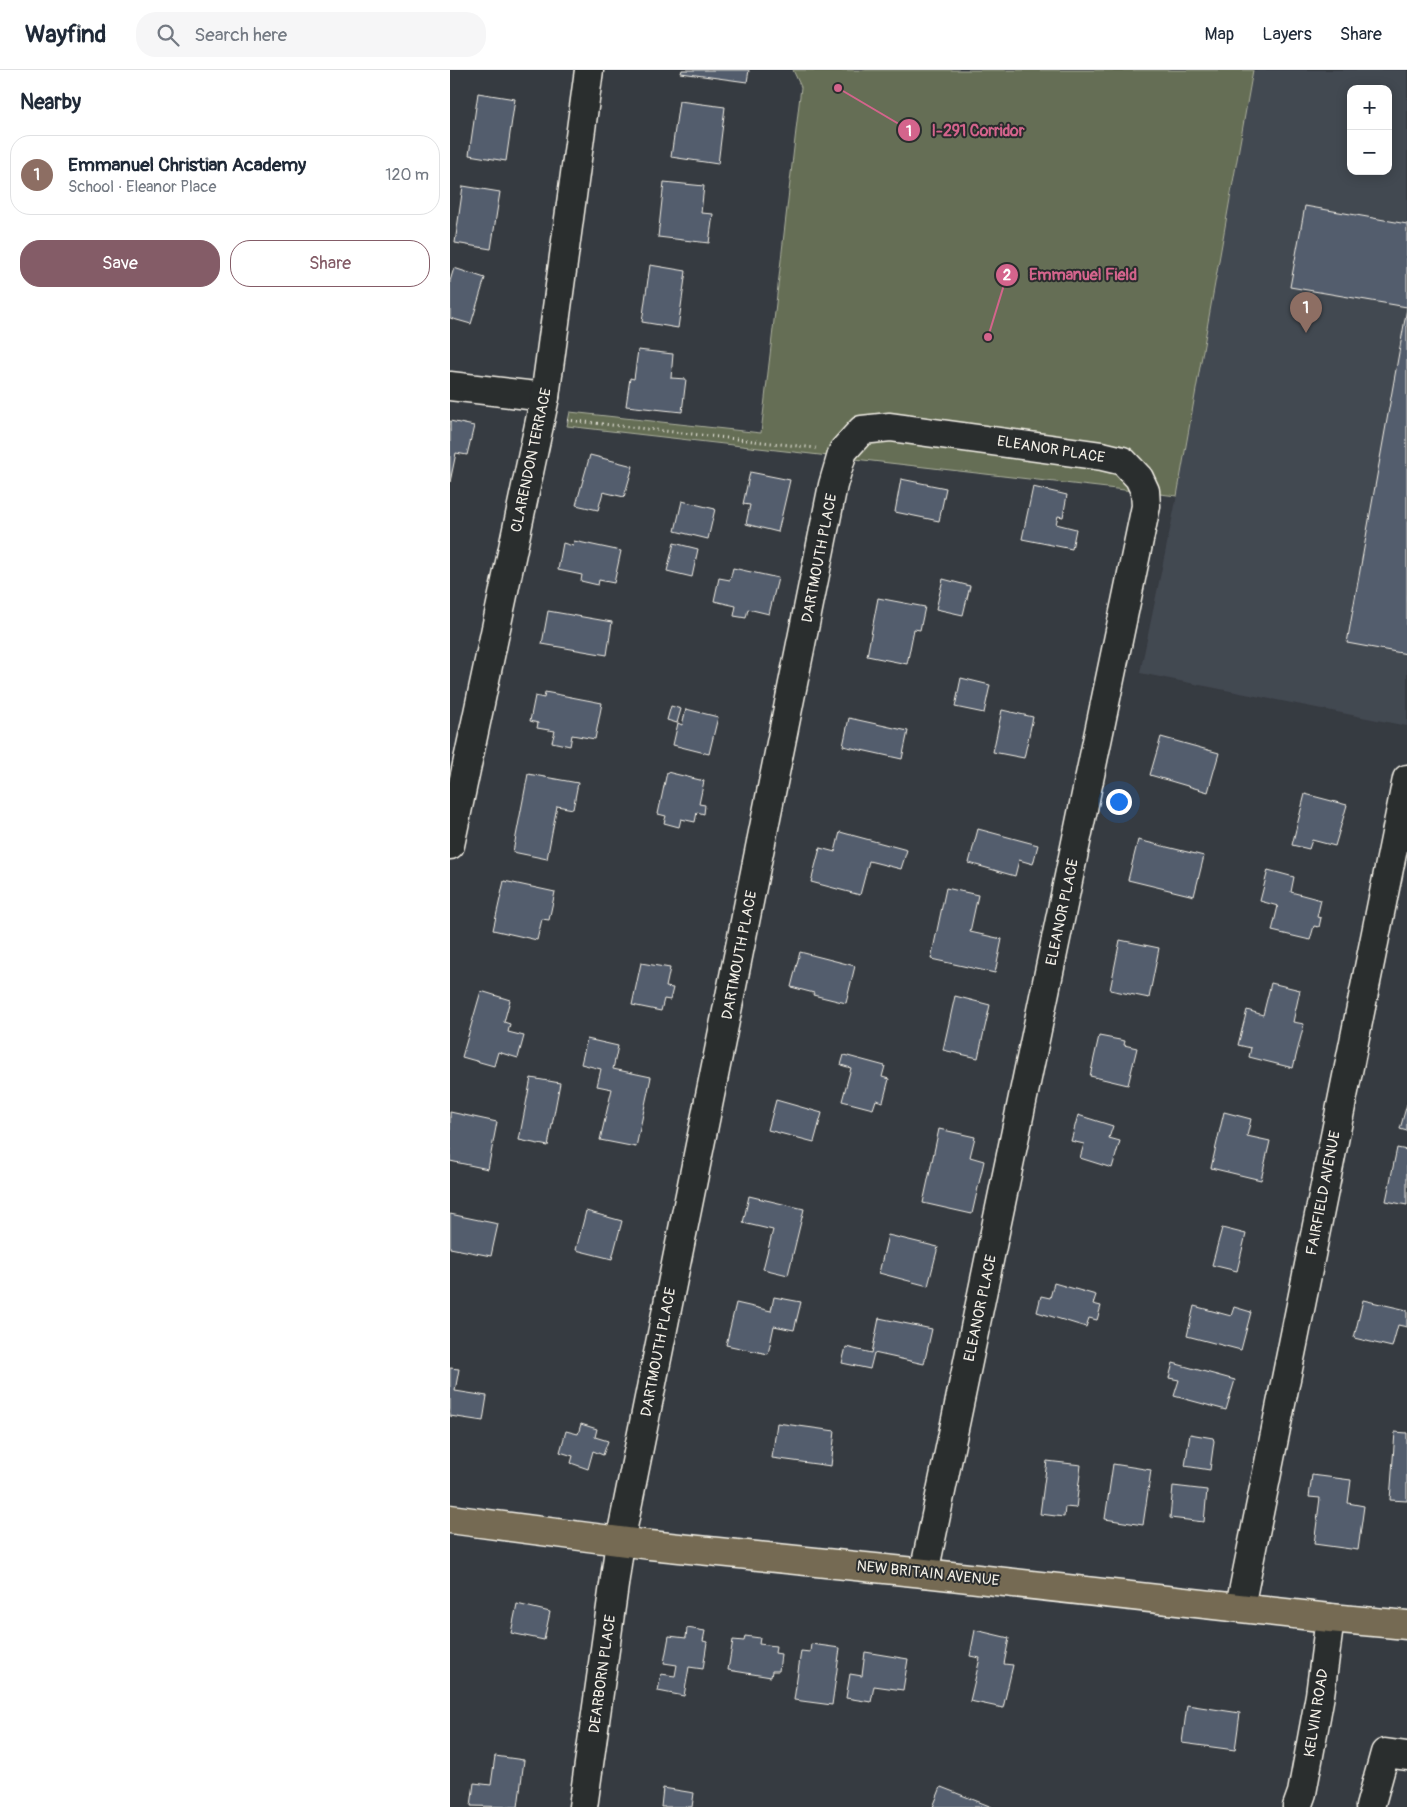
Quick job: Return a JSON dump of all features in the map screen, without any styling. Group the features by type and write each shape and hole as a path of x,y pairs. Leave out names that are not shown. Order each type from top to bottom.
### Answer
{"main road":[{"name":"NEW BRITAIN AVENUE","path":"450,1519 620,1542 924,1573 1330,1618 1407,1624"}],"street":[{"name":"CLARENDON TERRACE","path":"450,846 543,407 589,70"},
{"path":"450,386 543,407"},
{"name":"DARTMOUTH PLACE","path":"620,1542 833,485 843,451 862,430 890,427 917,430"},
{"name":"ELEANOR PLACE","path":"917,430 1102,456 1123,461 1139,478 1145,491 1146,506 924,1573"},
{"name":"FAIRFIELD AVENUE","path":"1240,1607 1407,779"},
{"name":"DEARBORN PLACE","path":"583,1807 620,1542"},
{"name":"KELVIN ROAD","path":"1297,1807 1302,1793 1320,1696 1330,1618"},
{"path":"1370,1807 1385,1753 1407,1756"}],"path":[{"path":"543,407 843,451"}],"shaded area":[{"path":"1253,70 1407,70 1407,726 1140,673 1177,496"}],"green space":[{"path":"793,70 1253,70 1177,496 567,426 570,412 761,433 801,87"}],"building":[{"path":"682,70 749,70 747,82 681,73"},
{"path":"478,93 515,99 506,161 469,155"},
{"path":"679,101 725,107 718,164 671,157"},
{"path":"664,182 704,186 701,213 713,214 709,243 658,237"},
{"path":"463,186 500,192 491,249 455,243"},
{"path":"1305,206 1407,224 1407,307 1290,287"},
{"path":"650,265 686,271 678,328 642,322"},
{"path":"454,268 485,278 471,324 450,318 450,281"},
{"path":"1407,308 1407,654 1347,643"},
{"path":"638,350 673,354 671,378 686,379 682,412 626,406 630,378 634,379"},
{"path":"450,421 474,426 467,455 456,453 450,482"},
{"path":"590,455 633,466 624,497 603,492 598,510 576,505"},
{"path":"750,472 790,480 778,532 746,524 750,505 743,504"},
{"path":"901,479 946,488 939,521 895,512"},
{"path":"1033,487 1067,495 1063,517 1058,516 1056,524 1076,529 1072,549 1022,539"},
{"path":"682,501 715,509 708,539 675,531"},
{"path":"574,541 621,551 614,583 599,580 598,585 581,581 582,575 558,570 563,543 573,546"},
{"path":"674,543 698,549 692,577 667,571"},
{"path":"733,568 778,578 769,614 748,609 746,618 734,616 736,606 714,601 719,578 730,580"},
{"path":"943,579 970,586 963,615 936,609"},
{"path":"878,598 925,607 920,630 914,629 907,664 867,656"},
{"path":"548,611 612,622 607,655 542,644"},
{"path":"961,678 990,685 984,713 955,707"},
{"path":"545,692 602,703 595,739 572,735 570,746 552,742 555,731 537,728 538,723 530,721 535,696 544,698"},
{"path":"671,706 681,709 677,723 667,720"},
{"path":"686,709 718,717 709,754 673,745 678,723 682,725"},
{"path":"1002,710 1033,717 1024,758 993,752"},
{"path":"849,718 908,731 902,759 843,746"},
{"path":"1161,737 1219,753 1208,792 1150,775"},
{"path":"667,772 704,781 699,804 705,805 704,814 697,812 695,822 681,819 679,827 664,823 666,816 658,814"},
{"path":"528,774 578,783 573,809 557,806 547,859 513,852"},
{"path":"1305,794 1347,805 1335,846 1312,840 1309,849 1292,845"},
{"path":"978,829 1038,845 1033,864 1019,860 1015,876 969,863"},
{"path":"840,832 907,850 901,869 869,861 860,895 811,882 820,848 835,852"},
{"path":"1138,840 1204,856 1194,896 1128,880"},
{"path":"1268,870 1294,877 1291,892 1321,900 1317,917 1321,918 1319,927 1314,926 1310,940 1272,931 1278,906 1260,901"},
{"path":"504,881 555,892 549,920 542,919 537,940 493,930"},
{"path":"946,888 978,895 970,932 1002,939 995,973 931,959"},
{"path":"1120,940 1159,948 1149,998 1110,990"},
{"path":"800,952 855,966 846,1003 813,995 814,993 791,987"},
{"path":"641,963 670,968 666,987 673,988 670,1000 664,999 661,1011 632,1005"},
{"path":"1271,983 1300,990 1293,1022 1304,1024 1293,1068 1249,1057 1251,1048 1238,1045 1247,1010 1263,1015"},
{"path":"481,991 510,1000 504,1022 510,1024 508,1032 524,1036 518,1058 498,1052 494,1066 462,1057"},
{"path":"955,996 990,1005 978,1058 943,1050"},
{"path":"1099,1036 1125,1041 1124,1045 1137,1048 1128,1085 1090,1076"},
{"path":"587,1039 618,1046 613,1069 651,1077 636,1147 600,1140 612,1089 597,1086 601,1069 581,1064"},
{"path":"844,1055 885,1066 882,1077 889,1079 883,1102 876,1100 873,1109 842,1101 851,1068 841,1065"},
{"path":"531,1078 560,1083 548,1146 519,1140"},
{"path":"776,1100 822,1113 814,1142 768,1130"},
{"path":"1407,1104 1407,1131 1400,1129"},
{"path":"450,1112 497,1122 488,1169 450,1161"},
{"path":"1224,1112 1251,1119 1247,1136 1270,1141 1261,1180 1211,1168"},
{"path":"1078,1115 1113,1126 1109,1138 1120,1141 1112,1168 1080,1158 1084,1144 1071,1141"},
{"path":"939,1129 975,1137 970,1157 984,1161 972,1214 923,1203"},
{"path":"1397,1148 1407,1150 1407,1205 1386,1201"},
{"path":"749,1196 804,1209 788,1275 763,1269 773,1230 743,1223"},
{"path":"586,1211 622,1221 612,1259 576,1250"},
{"path":"450,1214 498,1224 491,1256 450,1248"},
{"path":"1222,1228 1246,1234 1237,1271 1212,1265"},
{"path":"888,1235 938,1247 928,1286 879,1273"},
{"path":"1054,1283 1096,1295 1093,1304 1101,1306 1097,1320 1089,1318 1086,1327 1037,1312 1041,1296 1050,1298"},
{"path":"774,1297 801,1302 794,1330 774,1326 768,1354 726,1345 736,1303 771,1311"},
{"path":"1363,1300 1407,1310 1407,1327 1398,1325 1392,1347 1354,1338"},
{"path":"1194,1306 1231,1316 1234,1307 1251,1312 1241,1350 1187,1336"},
{"path":"879,1318 932,1329 924,1364 874,1353 870,1369 842,1363 846,1347 872,1353"},
{"path":"1173,1363 1235,1380 1226,1410 1174,1396 1179,1380 1169,1378"},
{"path":"450,1368 459,1369 455,1391 487,1396 483,1421 450,1416"},
{"path":"777,1423 835,1431 831,1466 772,1458"},
{"path":"581,1424 597,1429 595,1437 608,1441 603,1455 593,1451 588,1469 571,1463 573,1456 560,1452 566,1431 578,1434"},
{"path":"1395,1432 1407,1433 1407,1501 1390,1500"},
{"path":"1190,1434 1213,1438 1210,1470 1185,1466"},
{"path":"1047,1461 1081,1465 1076,1508 1065,1507 1064,1517 1040,1514"},
{"path":"1113,1464 1151,1470 1143,1525 1105,1519"},
{"path":"1312,1475 1351,1480 1348,1503 1364,1506 1358,1550 1314,1544 1320,1498 1309,1497"},
{"path":"1173,1486 1207,1490 1204,1522 1170,1518"},
{"path":"517,1604 550,1612 544,1640 511,1633"},
{"path":"687,1628 705,1631 703,1641 707,1642 703,1669 689,1667 684,1696 658,1691 661,1674 675,1676 677,1665 664,1663 669,1636 686,1638"},
{"path":"975,1630 1009,1638 1004,1664 1013,1665 1003,1708 970,1701 980,1658 970,1656"},
{"path":"745,1636 760,1638 759,1644 776,1646 775,1653 781,1654 779,1671 772,1671 771,1677 728,1670 733,1640 744,1641"},
{"path":"811,1644 840,1648 832,1705 794,1700 801,1651 810,1652"},
{"path":"865,1652 908,1659 903,1690 874,1686 871,1702 846,1698 850,1674 862,1676"},
{"path":"1187,1705 1240,1713 1235,1750 1182,1743"},
{"path":"495,1756 524,1760 518,1807 471,1806 474,1783 491,1785"},
{"path":"941,1787 992,1807 933,1807"},
{"path":"663,1788 694,1793 692,1807 661,1807"}],"place":[{"name":"I-291 Corridor","path":"838,88"},
{"name":"Emmanuel Christian Academy","path":"1306,333"},
{"name":"Emmanuel Field","path":"988,337"}]}
